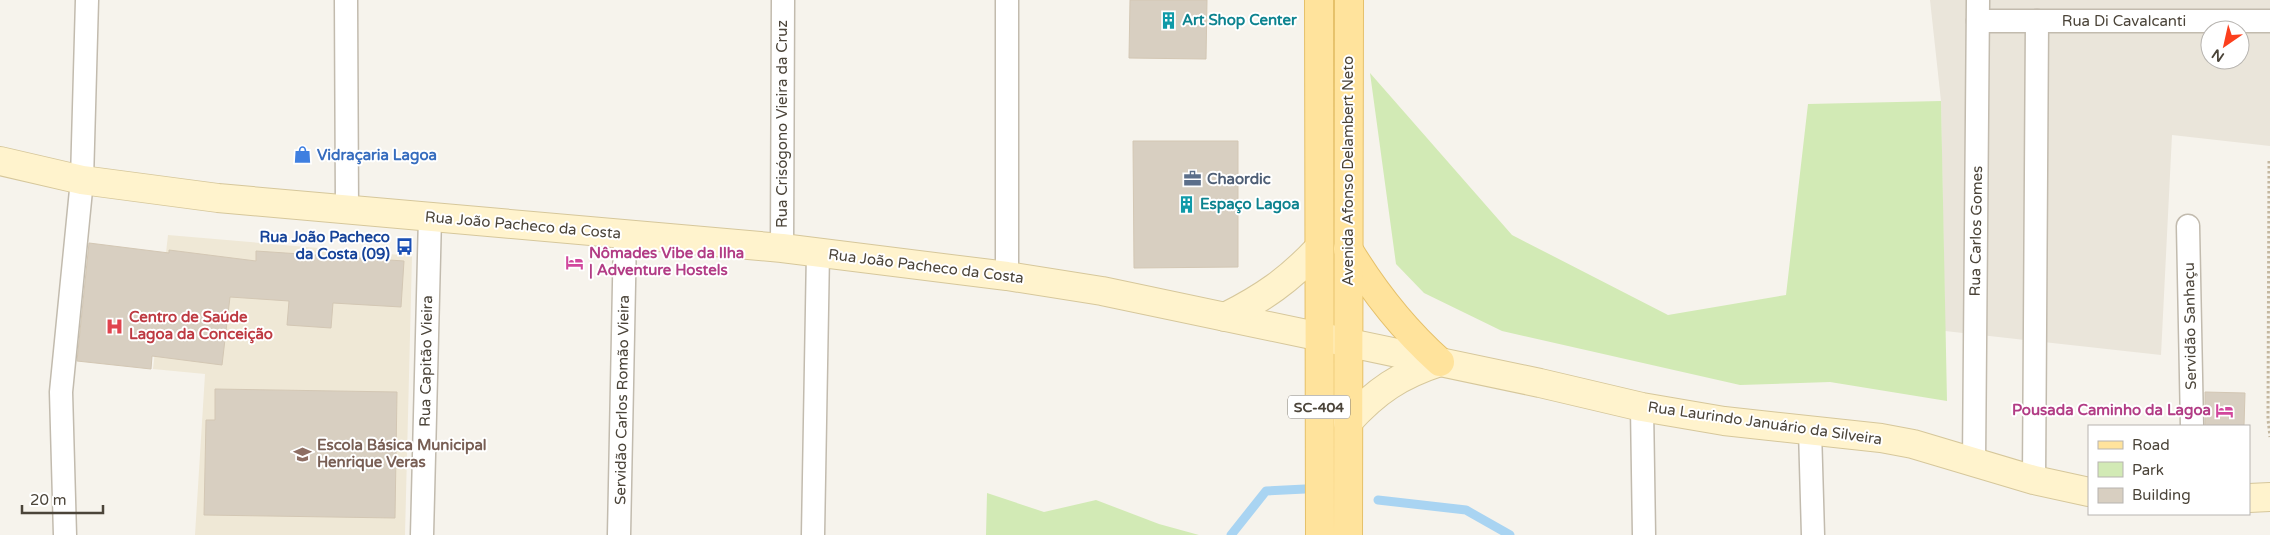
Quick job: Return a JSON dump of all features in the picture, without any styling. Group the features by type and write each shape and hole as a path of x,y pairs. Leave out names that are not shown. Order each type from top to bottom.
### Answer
{"main road":[{"name":"Avenida Afonso Delambert Neto","path":"1318,336 1319,0"},
{"name":"Avenida Afonso Delambert Neto","path":"1347,342 1349,0"},
{"path":"1348,249 1367,281 1390,312 1413,338 1440,362"},
{"name":"SC-404","path":"1318,336 1320,535"},
{"name":"SC-404","path":"1347,342 1348,535"}],"street":[{"path":"65,535 62,392 82,180 87,64 87,0"},
{"path":"346,0 347,210"},
{"name":"Rua Crisógono Vieira da Cruz","path":"782,248 783,0"},
{"path":"1007,0 1007,276"},
{"name":"Rua Di Cavalcanti","path":"1978,11 2037,21 2270,21"},
{"name":"Rua Carlos Gomes","path":"1974,462 1978,11"},
{"path":"2034,480 2037,21"},
{"name":"Rua João Pacheco da Costa","path":"0,161 82,180 218,198 782,248 1007,276 1102,291 1347,342"},
{"name":"Rua Capitão Vieira","path":"422,535 430,217"},
{"name":"Servidão Sanhaçu","path":"2188,226 2192,425"},
{"name":"Servidão Carlos Romão Vieira","path":"620,535 625,234"},
{"path":"1225,317 1279,287 1318,249"},
{"path":"813,535 818,252"},
{"name":"Rua Laurindo Januário da Silveira","path":"1347,342 1642,406 1724,421 1881,438 2034,480 2088,492"},
{"name":"Rua Laurindo Januário da Silveira","path":"1348,422 1368,400 1391,383 1414,370 1440,362"},
{"path":"1642,406 1644,535"},
{"path":"1810,430 1813,535"},
{"path":"2250,498 2270,497"}],"path":[{"path":"2269,161 2268,419 2270,437"}],"shaded area":[{"path":"1930,0 2270,0 2270,146 2172,135 2161,355 1945,331 1941,101"},
{"name":"Escola Básica Municipal Henrique Veras","path":"168,235 412,256 405,535 195,535 205,374 153,369"}],"green space":[{"path":"1370,73 1512,235 1668,315 1786,295 1808,104 1941,101 1947,401 1830,382 1740,385 1502,331 1424,293 1396,264"},
{"path":"987,493 1044,512 1096,500 1159,524 1199,535 986,535"}],"building":[{"name":"Art Shop Center","path":"1130,0 1207,0 1206,59 1129,58"},
{"name":"Espaço Lagoa","path":"1133,141 1238,141 1238,267 1134,268"},
{"path":"89,243 169,253 169,250 256,261 256,251 404,261 401,307 333,303 331,328 287,325 289,301 230,297 222,365 152,356 151,369 77,361"},
{"path":"215,389 397,392 395,518 204,515 206,420 215,420"},
{"name":"Pousada Caminho da Lagoa","path":"2205,392 2245,393 2244,425 2205,425"}],"waterway":[{"path":"1231,535 1266,491 1305,489"},
{"path":"1378,500 1466,510 1510,535"}],"place":[{"name":"Art Shop Center","path":"1168,20"},
{"name":"Vidraçaria Lagoa","path":"303,155"},
{"name":"Chaordic","path":"1193,179"},
{"name":"Espaço Lagoa","path":"1186,204"},
{"name":"Rua João Pacheco da Costa (09)","path":"404,246"},
{"name":"Nômades Vibe da Ilha | Adventure Hostels","path":"575,262"},
{"name":"Centro de Saúde Lagoa da Conceição","path":"115,326"},
{"name":"Pousada Caminho da Lagoa","path":"2225,410"},
{"name":"Escola Básica Municipal Henrique Veras","path":"303,454"}]}
